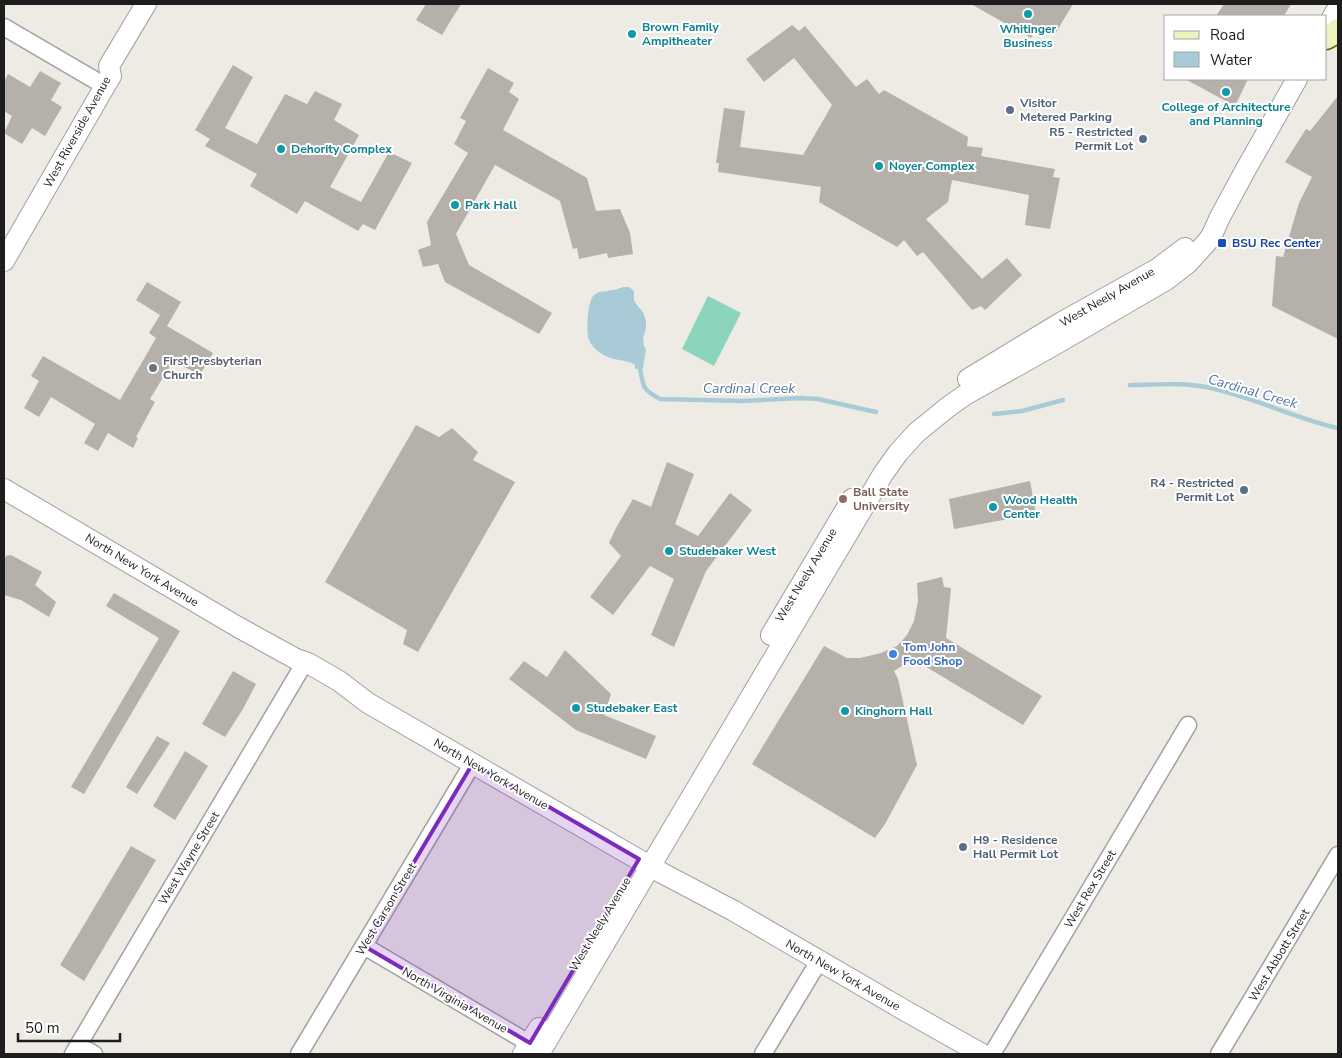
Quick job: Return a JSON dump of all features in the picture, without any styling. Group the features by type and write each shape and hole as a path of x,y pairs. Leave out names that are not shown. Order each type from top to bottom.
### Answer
{"main road":[{"path":"1327,37 1338,30"}],"street":[{"name":"West Riverside Avenue","path":"4,261 108,81 109,66 146,4"},
{"path":"4,27 108,81 120,72 160,4"},
{"path":"1327,26 1338,8"},
{"name":"West Neely Avenue","path":"536,1051 830,535 883,451 908,424 934,401 1062,322 1157,268 1180,253 1219,219 1296,80"},
{"name":"North New York Avenue","path":"4,488 238,627 339,681 368,704 982,1054"},
{"name":"West Wayne Street","path":"75,1050 305,662"},
{"name":"West Rex Street","path":"992,1054 1188,725"},
{"name":"West Carson Street","path":"299,1054 473,763"},
{"name":"West Abbott Street","path":"1219,1054 1338,855"},
{"name":"North Virginia Avenue","path":"364,946 536,1051"},
{"path":"763,1054 819,961"},
{"path":"75,1050 94,1054"}],"highlighted area":[{"path":"473,763 639,859 530,1043 364,946"}],"green space":[{"path":"708,296 741,313 714,366 682,349"}],"water":[{"path":"629,287 634,291 634,300 643,312 646,321 643,338 646,349 643,368 635,369 635,365 627,361 613,359 604,355 589,340 588,317 592,298 598,292"}],"building":[{"path":"426,4 461,4 442,35 416,20"},
{"name":"Whitinger Business","path":"971,4 1073,4 1055,34 1037,25 1031,38"},
{"path":"1224,4 1291,4 1285,15 1217,15"},
{"name":"Noyer Complex","path":"792,25 799,31 805,26 856,87 867,79 879,94 884,90 968,137 967,146 983,148 981,156 1055,169 1053,177 1060,178 1050,229 1025,225 1029,195 952,180 948,202 926,219 982,279 1007,258 1022,275 985,310 981,306 972,310 923,252 917,256 904,240 897,247 819,202 821,187 718,172 719,163 716,163 724,108 745,111 740,147 803,155 832,105 794,58 764,82 746,59"},
{"name":"Dehority Complex","path":"233,65 253,77 225,128 257,144 285,94 307,104 315,91 342,104 334,120 359,135 330,187 361,202 389,152 412,163 375,230 363,224 358,231 305,201 297,214 250,186 257,174 205,146 210,139 195,130"},
{"name":"Park Hall","path":"488,68 514,83 509,92 519,99 503,130 587,178 596,211 620,209 630,233 633,254 608,258 607,253 579,259 577,248 573,249 560,201 495,165 456,234 469,265 552,313 539,334 445,282 438,264 423,267 418,250 431,245 427,222 468,153 454,144 466,121 460,118"},
{"path":"40,71 61,83 51,100 62,107 45,136 32,128 22,144 4,133 12,116 4,111 4,82 8,74 30,87"},
{"name":"College of Architecture and Planning","path":"1187,80 1248,80 1235,106"},
{"path":"1338,96 1338,339 1272,306 1276,256 1283,257 1299,203 1312,177 1285,162 1306,129 1310,131"},
{"name":"First Presbyterian Church","path":"147,282 181,302 167,326 213,353 200,375 173,361 150,399 155,402 136,437 138,438 133,448 108,433 98,451 84,443 95,424 51,397 39,417 24,408 39,381 31,376 43,356 120,400 156,338 149,333 160,315 136,300"},
{"path":"416,425 439,437 452,428 478,452 473,460 515,482 418,652 403,644 407,630 325,582"},
{"name":"Studebaker West","path":"667,462 694,474 675,524 698,536 730,493 752,510 706,571 674,647 651,635 674,579 650,566 613,615 590,597 621,556 609,543 616,528 633,499 651,507"},
{"name":"Wood Health Center","path":"1030,481 1036,514 954,529 949,499"},
{"path":"11,555 42,572 35,585 56,602 49,617 21,600 4,595 4,560 6,556"},
{"name":"Kinghorn Hall","path":"942,577 944,587 951,588 946,638 1042,696 1023,725 913,659 894,671 898,679 917,765 885,824 875,838 752,764 824,646 847,658 860,658 881,653 897,646 907,635 914,621 918,601 917,583"},
{"path":"114,593 180,631 84,794 71,787 159,638 106,606"},
{"name":"Studebaker East","path":"565,650 611,694 604,715 656,736 646,759 576,730 509,679 524,661 547,677"},
{"path":"233,671 256,684 225,737 202,724"},
{"path":"157,736 170,743 137,794 126,787"},
{"path":"185,751 208,766 175,820 153,806"},
{"path":"131,846 156,860 84,981 60,965"}],"waterway":[{"name":"Cardinal Creek","path":"640,368 645,387 650,393 660,399 743,401 818,399 876,412"},
{"name":"Cardinal Creek","path":"1130,385 1197,385 1240,396 1305,419 1338,428"},
{"name":"Cardinal Creek","path":"994,414 1022,411 1063,400"}],"place":[{"name":"Whitinger Business","path":"1028,14"},
{"name":"Brown Family Ampitheater","path":"632,34"},
{"name":"College of Architecture and Planning","path":"1226,92"},
{"name":"Visitor Metered Parking","path":"1010,110"},
{"name":"R5 - Restricted Permit Lot","path":"1143,139"},
{"name":"Dehority Complex","path":"281,149"},
{"name":"Noyer Complex","path":"879,166"},
{"name":"Park Hall","path":"455,205"},
{"name":"BSU Rec Center","path":"1222,243"},
{"name":"First Presbyterian Church","path":"153,368"},
{"name":"R4 - Restricted Permit Lot","path":"1244,490"},
{"name":"Ball State University","path":"843,499"},
{"name":"Wood Health Center","path":"993,507"},
{"name":"Studebaker West","path":"669,551"},
{"name":"Tom John Food Shop","path":"893,654"},
{"name":"Studebaker East","path":"576,708"},
{"name":"Kinghorn Hall","path":"845,711"},
{"name":"H9 - Residence Hall Permit Lot","path":"963,847"}]}
